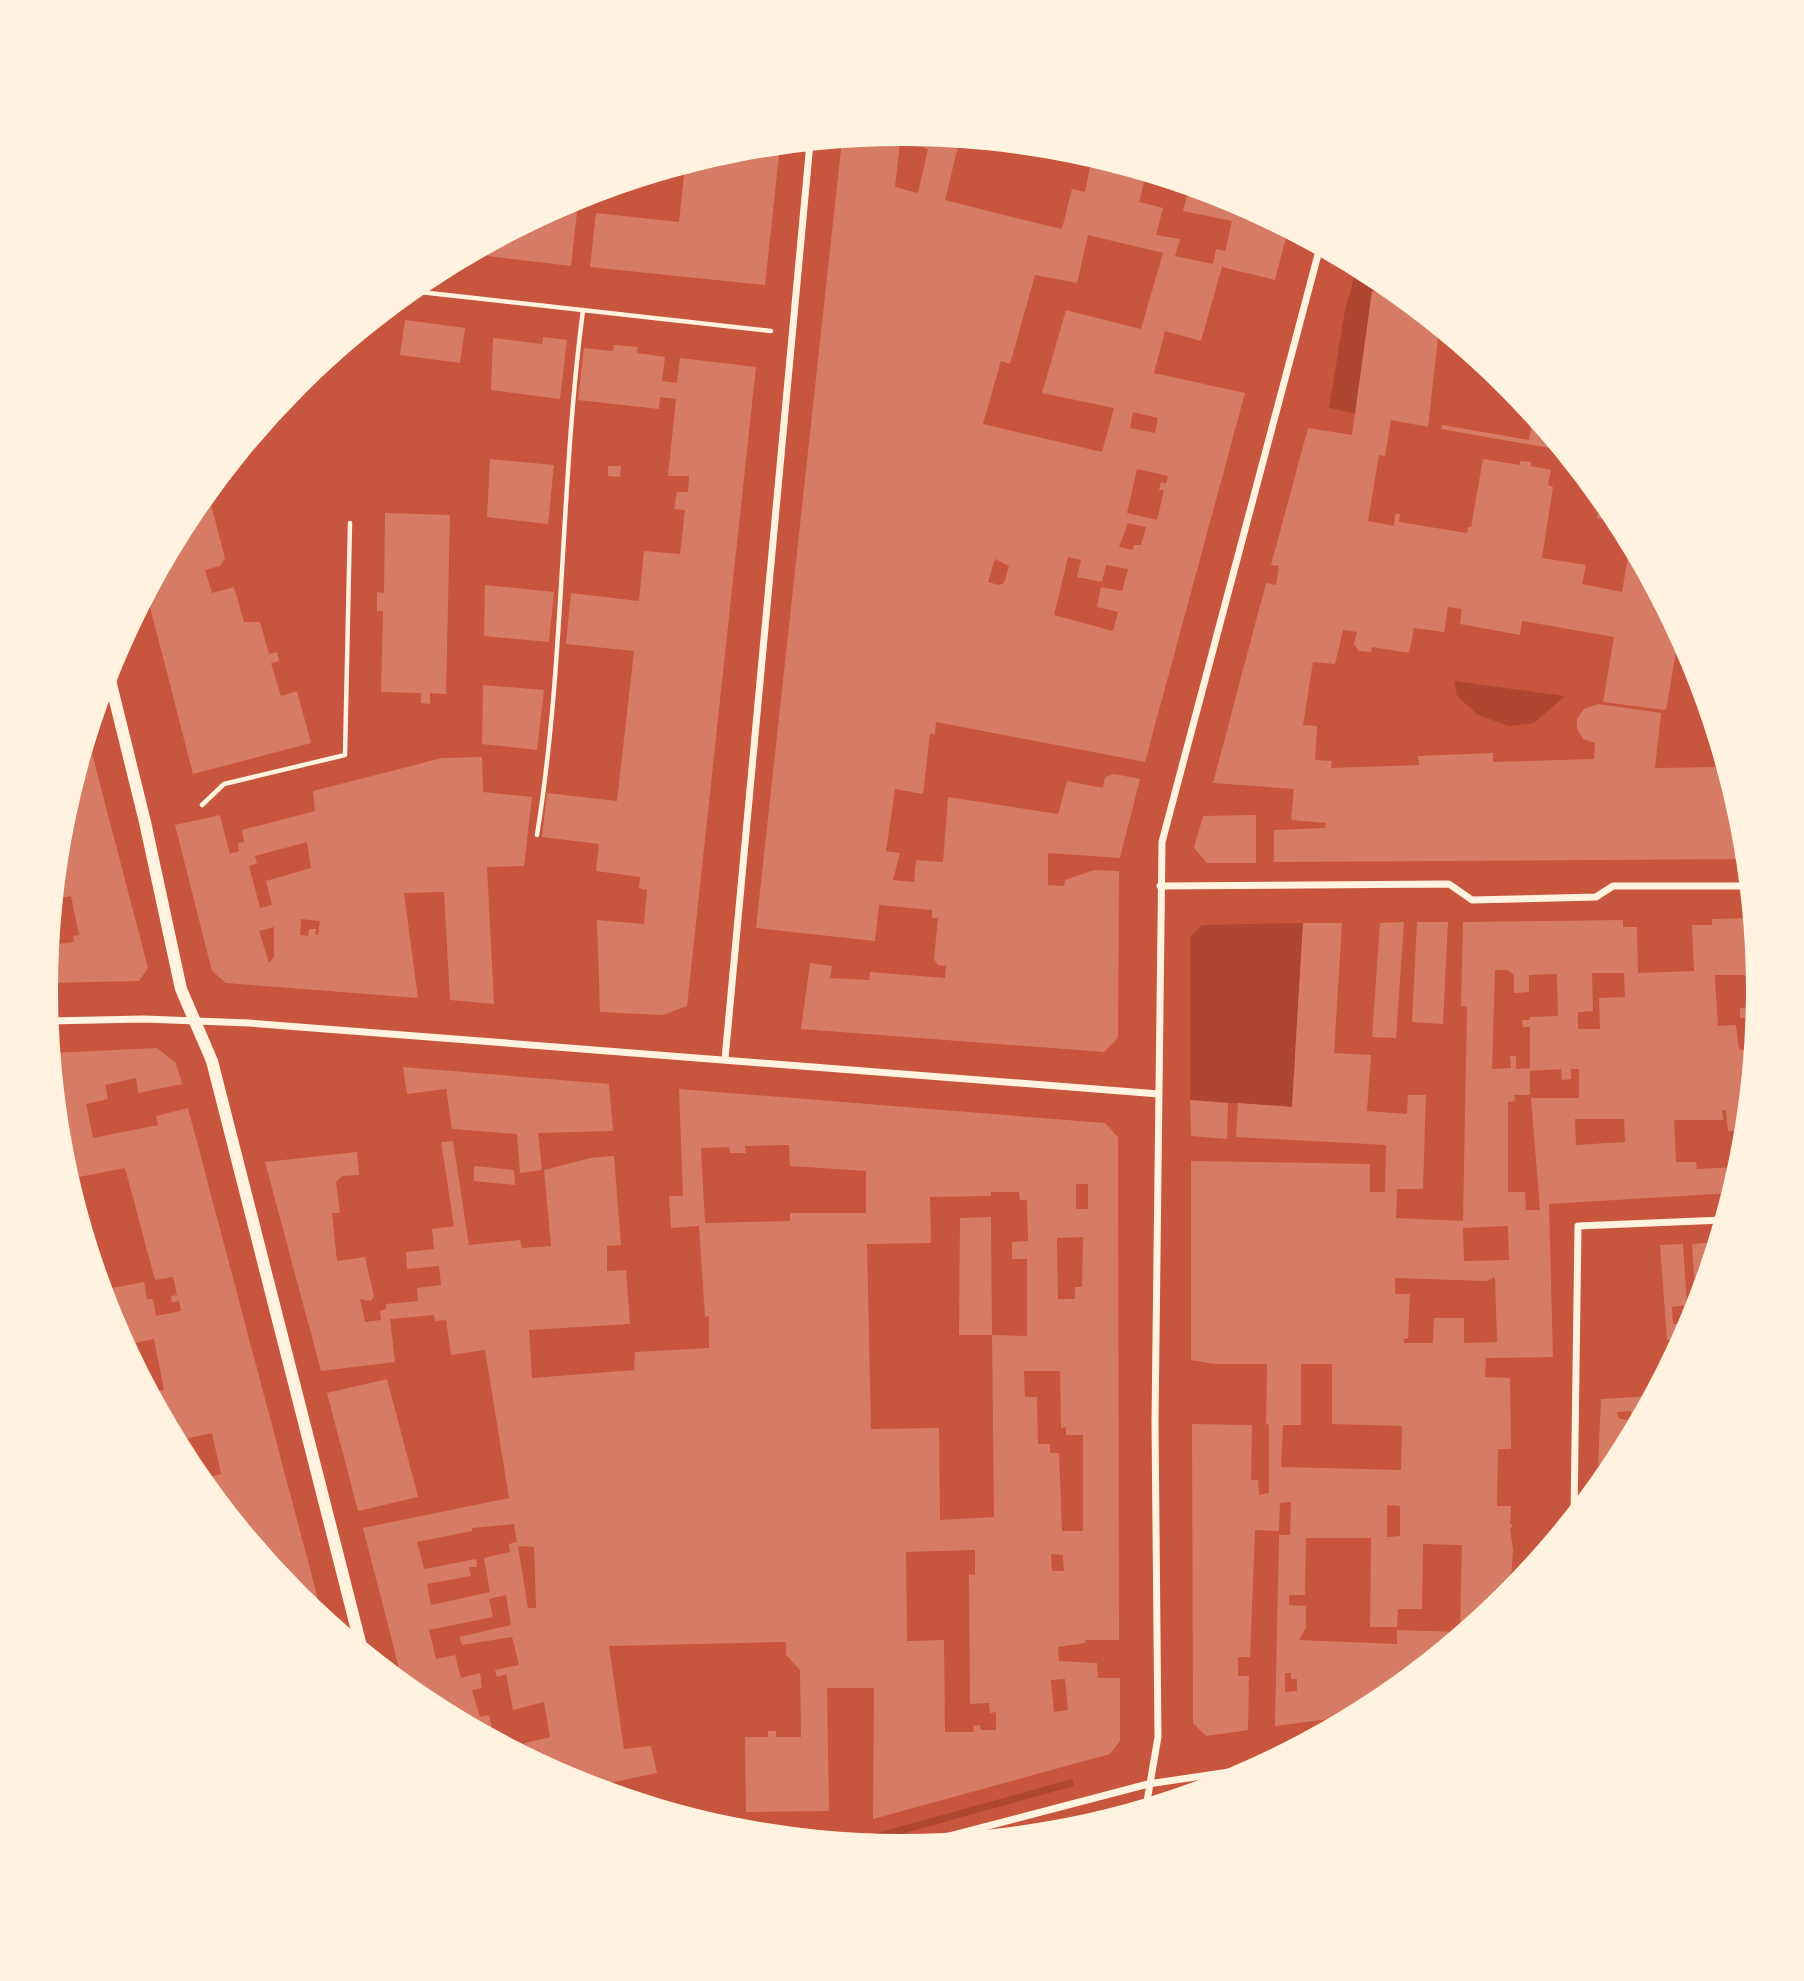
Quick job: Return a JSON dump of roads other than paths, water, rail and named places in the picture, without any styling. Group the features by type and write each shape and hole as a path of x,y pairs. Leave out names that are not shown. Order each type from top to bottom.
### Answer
{"street":[{"path":"725,1059 809,151"},
{"path":"1147,1798 1158,1737 1155,1422 1162,842 1318,256"},
{"path":"113,692 145,822 181,989 212,1061 358,1636"},
{"path":"1160,886 1450,884 1472,900 1597,897 1613,886 1740,886"},
{"path":"59,1021 194,1020 1159,1094"},
{"path":"1574,1501 1578,1226 1714,1220"},
{"path":"963,1832 1148,1784 1214,1774"}]}
